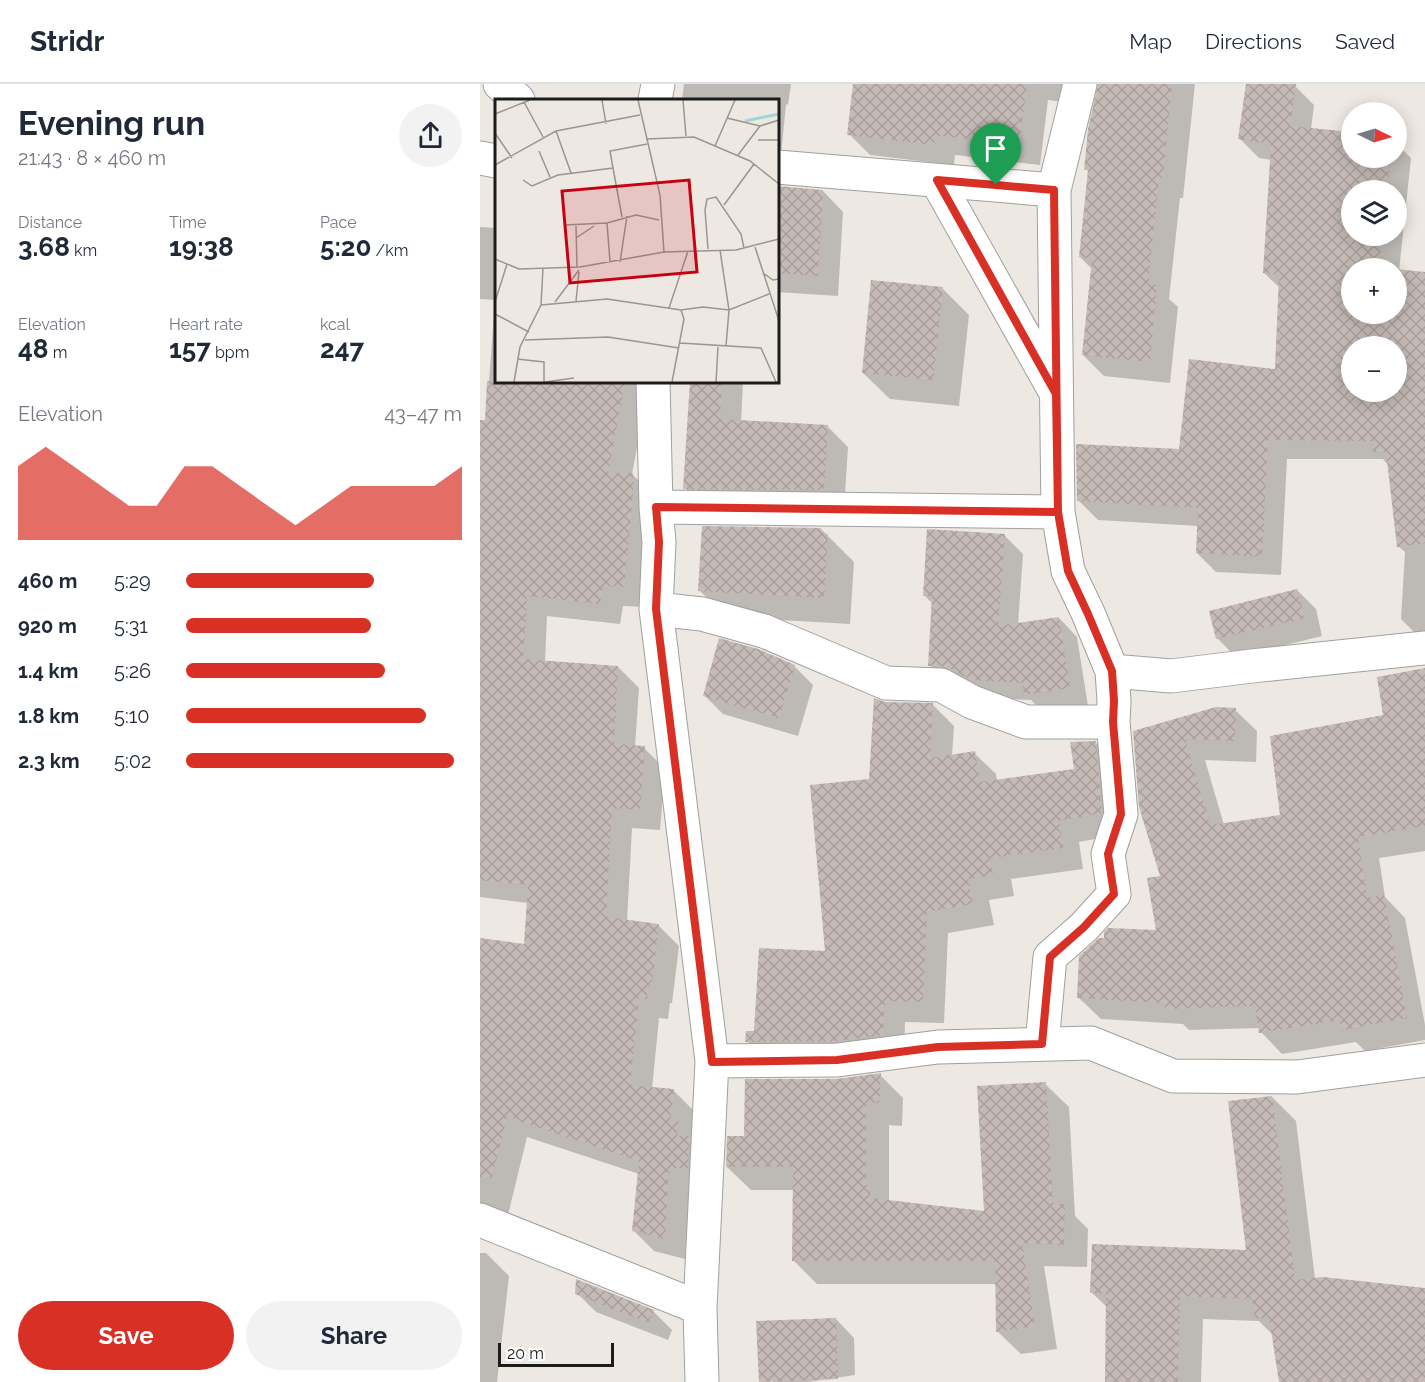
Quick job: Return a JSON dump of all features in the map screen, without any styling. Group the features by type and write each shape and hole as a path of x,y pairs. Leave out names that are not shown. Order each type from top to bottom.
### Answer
{"street":[{"path":"500,84 517,99"},
{"path":"655,99 657,84"},
{"path":"1042,1044 1050,957 1084,927 1114,894 1108,854 1121,814 1113,722 1112,671 1068,571 1058,512 1054,190 1080,84"},
{"path":"480,158 495,161"},
{"path":"778,167 1054,190"},
{"path":"937,180 1056,394"},
{"path":"652,382 659,542 656,609 712,1062 700,1308 702,1382"},
{"path":"656,507 1058,512"},
{"path":"656,609 702,614 764,631 885,682 941,685 972,702 1026,722 1113,722"},
{"path":"1112,671 1171,676 1425,648"},
{"path":"712,1062 837,1060 938,1047 1091,1043 1173,1076 1297,1077 1425,1060"},
{"path":"480,1220 700,1308"}],"building":[{"path":"853,84 1027,84 1019,145 935,135 934,145 847,135"},
{"path":"1098,84 1172,84 1163,178 1159,177 1148,284 1157,285 1150,362 1082,355 1092,259 1079,257 1088,170 1084,170 1088,129"},
{"path":"1246,84 1296,84 1290,126 1341,131 1341,168 1389,168 1388,180 1341,180 1341,246 1381,246 1380,258 1341,258 1341,324 1407,324 1407,270 1425,272 1425,543 1397,547 1386,452 1373,452 1374,441 1268,440 1262,557 1196,553 1198,508 1077,501 1076,444 1179,449 1189,359 1275,369 1279,274 1263,273 1271,144 1238,139"},
{"path":"778,186 823,190 818,276 778,273"},
{"path":"871,280 943,287 933,380 862,373"},
{"path":"487,381 625,382 608,473 633,473 624,587 603,586 600,604 527,596 523,659 618,666 614,744 645,746 640,810 612,808 606,917 659,924 652,983 649,983 647,999 639,998 630,1085 674,1089 670,1121 678,1122 677,1136 690,1136 688,1168 669,1168 665,1239 632,1231 639,1161 507,1117 492,1178 480,1177 480,938 524,944 528,885 480,880 480,420 485,420"},
{"path":"690,382 722,382 720,419 828,425 824,490 683,489"},
{"path":"702,526 821,528 821,533 828,534 824,598 698,591"},
{"path":"927,529 1005,534 998,626 1059,617 1070,688 1024,695 1022,683 971,680 950,668 928,666 932,596 923,596"},
{"path":"1297,589 1305,618 1216,639 1209,611"},
{"path":"719,638 758,649 795,665 779,718 703,696"},
{"path":"1425,668 1425,826 1358,837 1367,898 1384,895 1407,1018 1342,1030 1340,1020 1259,1033 1255,1006 1165,1009 1165,1003 1077,998 1079,956 1099,938 1104,938 1104,932 1108,928 1156,930 1147,878 1160,876 1139,807 1133,731 1216,707 1236,708 1235,741 1185,739 1210,825 1280,815 1270,736 1383,715 1377,677"},
{"path":"874,698 885,702 933,703 930,758 975,751 980,782 1074,769 1070,742 1096,741 1102,813 1059,821 1063,848 990,858 993,875 968,879 973,904 927,912 923,1002 885,1001 883,1035 836,1041 745,1042 746,1031 754,1031 759,948 825,951 810,785 869,779"},
{"path":"881,1073 879,1103 866,1102 866,1185 870,1185 870,1198 984,1211 977,1086 1046,1082 1053,1204 1065,1204 1064,1245 1022,1243 1035,1326 996,1332 995,1261 792,1261 793,1167 726,1167 727,1136 744,1136 745,1079 837,1079"},
{"path":"1272,1096 1295,1280 1323,1277 1425,1288 1425,1382 1279,1382 1269,1317 1255,1319 1252,1299 1180,1296 1178,1382 1105,1382 1106,1293 1090,1293 1092,1244 1246,1250 1228,1101"},
{"path":"576,1279 654,1310 649,1323 575,1294"},
{"path":"836,1318 838,1379 759,1382 756,1321"}],"route":[{"path":"996,185 937,180 1056,394 1058,512 1068,571 1112,671 1113,722 1121,814 1108,854 1114,894 1084,927 1050,957 1042,1044 938,1047 837,1060 712,1062 656,609 659,542 656,507 1058,512 1054,190 996,185"}]}
